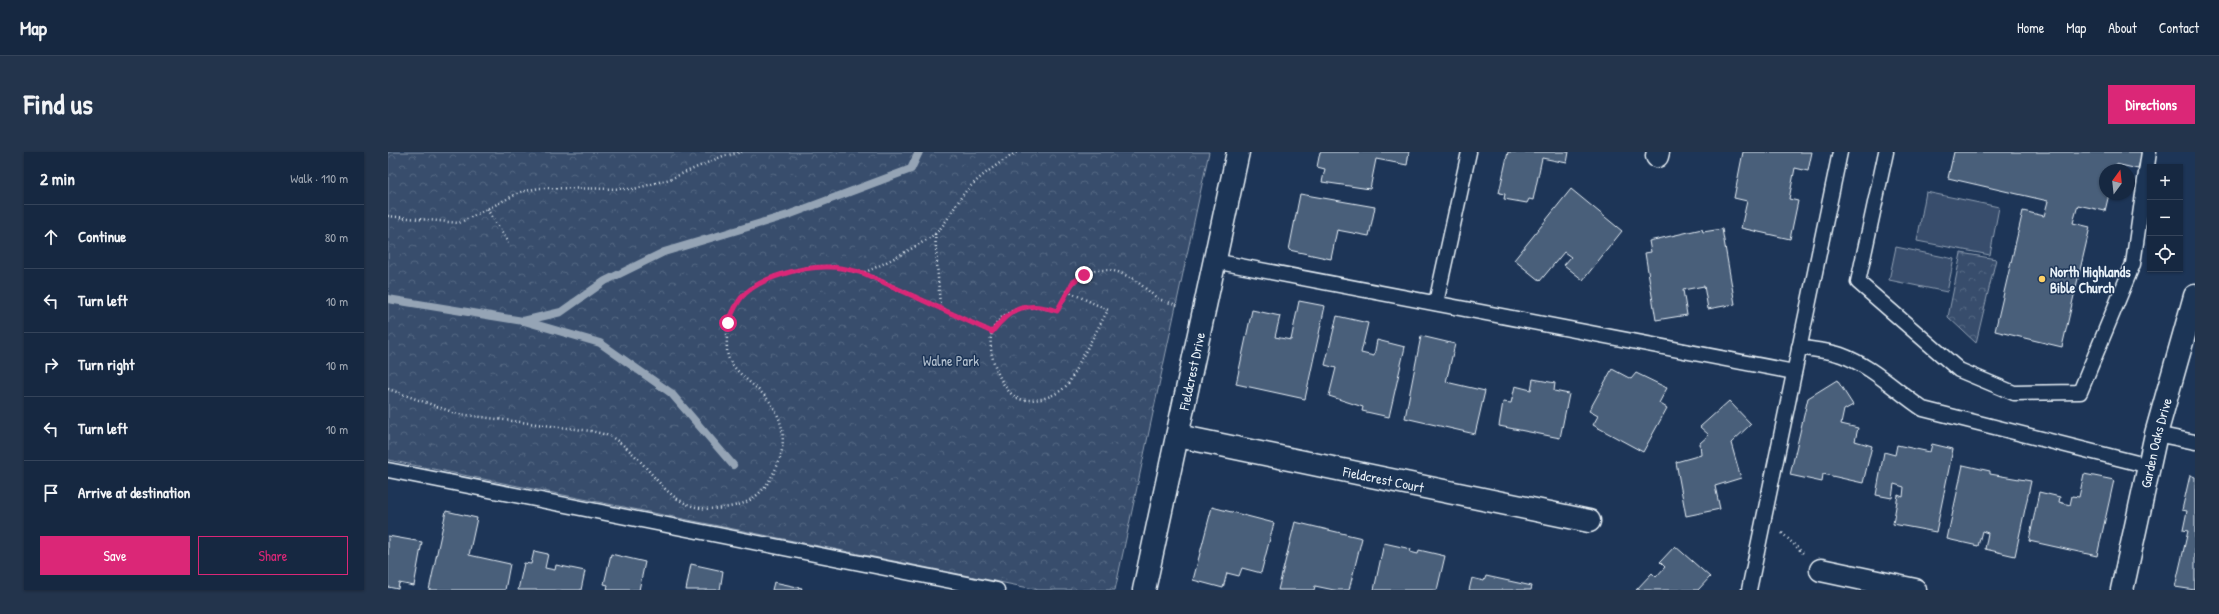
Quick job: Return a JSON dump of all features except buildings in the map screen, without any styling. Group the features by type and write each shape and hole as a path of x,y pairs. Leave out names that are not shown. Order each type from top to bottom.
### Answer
{"street":[{"name":"Fieldcrest Drive","path":"1144,590 1238,152"},
{"name":"Garden Oaks Drive","path":"2122,590 2156,434 2195,296"},
{"name":"Fieldcrest Court","path":"1178,436 1589,521"},
{"path":"1821,570 1915,590"}],"lane":[{"path":"1436,303 1468,152"},
{"path":"1749,590 1840,152"},
{"path":"1886,152 1858,282 1959,370 2014,393 2080,392 2133,264 2149,152"},
{"path":"1214,261 1794,372"},
{"path":"1799,347 1841,354 1872,370 1894,389 1923,409 2149,466"},
{"path":"2156,434 2195,442"},
{"path":"388,470 997,590"}],"path":[{"path":"388,216 447,224 459,223 521,192 539,188 634,189 670,179 723,156 742,152"},
{"path":"863,273 935,234 966,191 991,168 1017,152"},
{"path":"487,209 509,243"},
{"path":"935,234 940,306"},
{"path":"388,389 458,414 591,431 612,438 632,454 658,483 675,499 698,508 723,508 746,503 765,488 776,469 782,451 783,429 777,413 765,396 740,373 728,358 728,323 733,310 742,297 758,285 782,274 830,267 849,269 863,273 940,306 992,332"},
{"path":"1067,291 1108,310 1067,385 1050,397 1032,401 1017,398 1006,388 996,370 992,356 992,332 1003,318 1014,311 1026,306 1040,306 1057,311 1067,291 1073,282 1095,270 1109,270 1134,279 1158,299 1180,306"},
{"path":"1762,528 1782,533 1821,570"}],"green space":[{"name":"Walne Park","path":"388,152 1209,152 1115,590 1039,590 388,460"},
{"path":"1926,192 1999,207 1990,255 1917,241"},
{"path":"1896,247 1954,259 1947,292 1889,280"},
{"path":"1961,253 1996,259 1976,343 1948,317"}],"waterway":[{"path":"388,299 523,321 561,312 605,281 664,252 788,215 911,169 919,152"},
{"path":"524,321 600,343 671,393 733,465"}],"place":[{"name":"North Highlands Bible Church","path":"2042,279"}],"route":[{"path":"728,323 733,310 742,297 758,285 782,274 809,268 830,267 849,269 863,273 940,306 992,332 1003,318 1026,306 1040,306 1057,311 1073,282 1084,275"}]}
